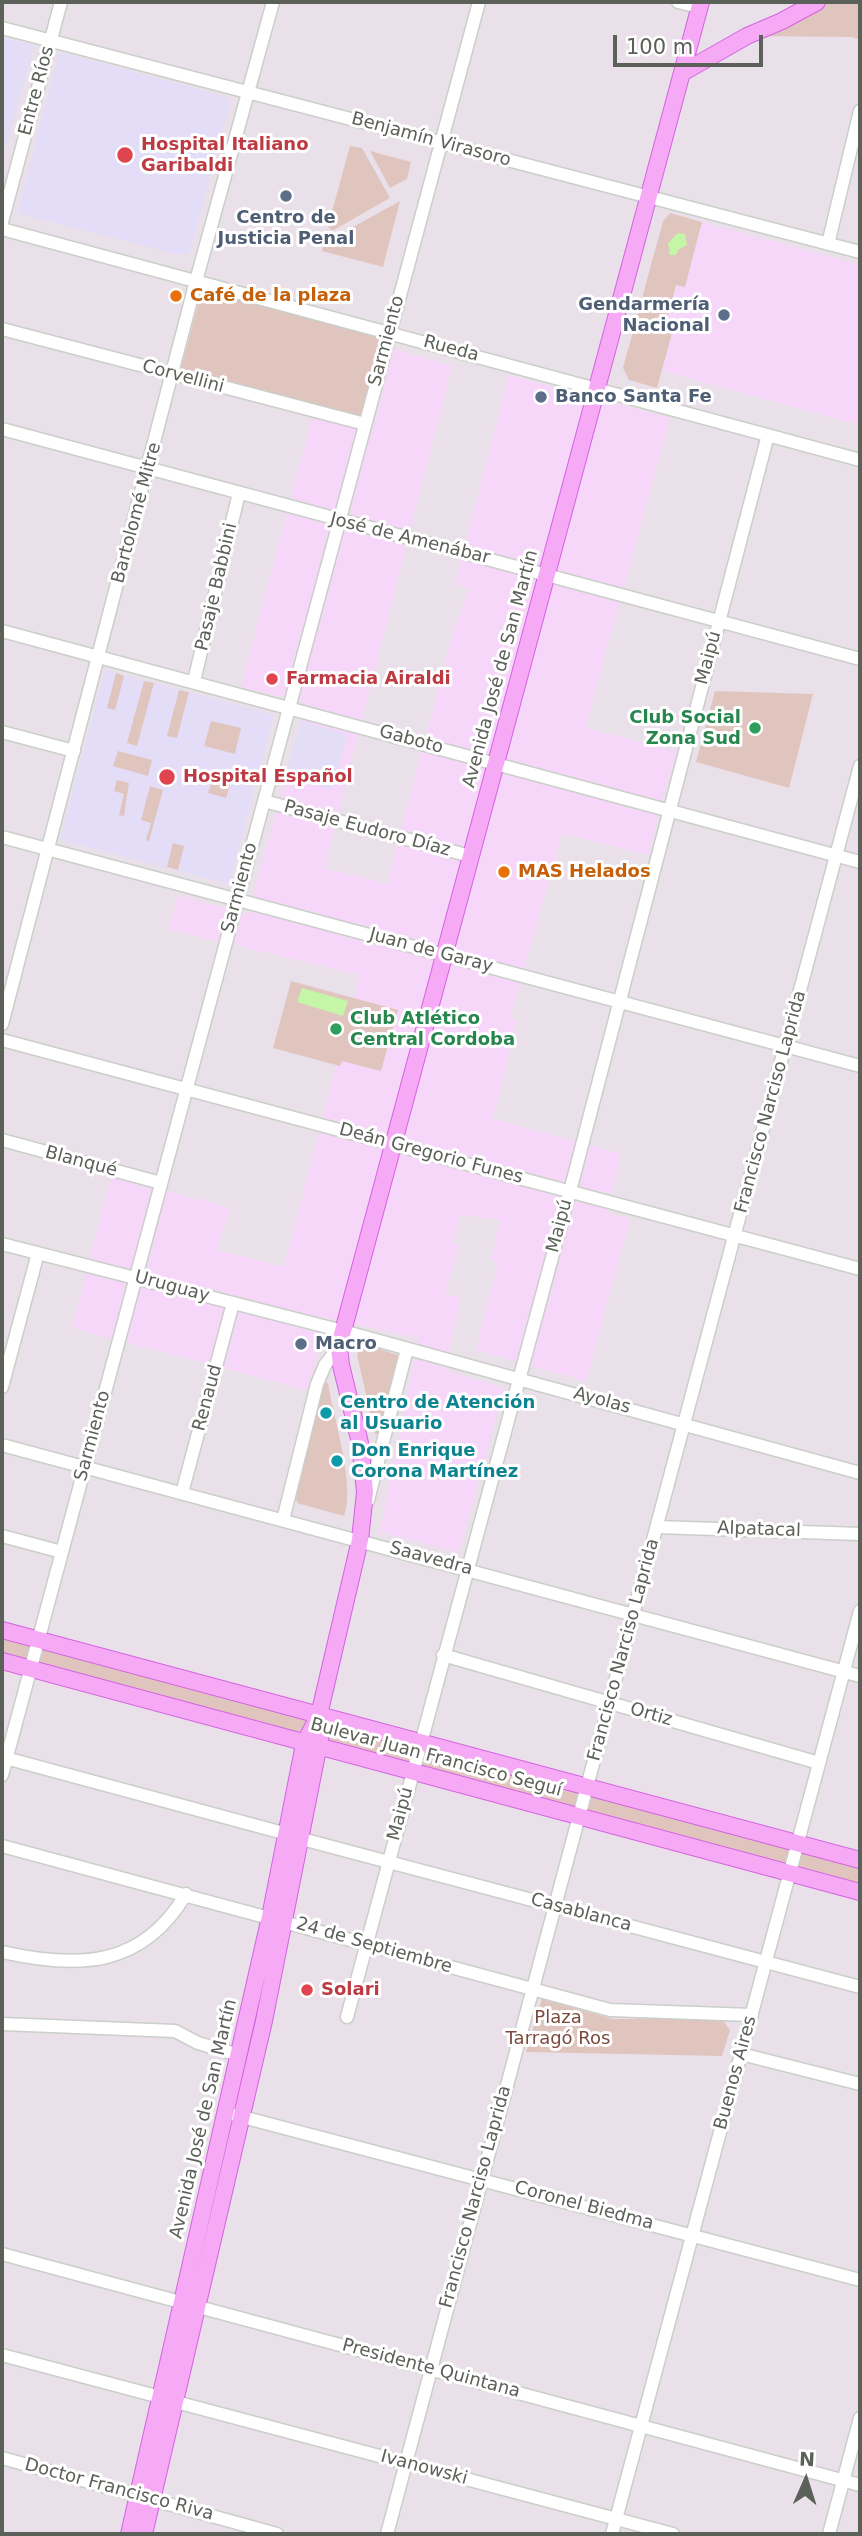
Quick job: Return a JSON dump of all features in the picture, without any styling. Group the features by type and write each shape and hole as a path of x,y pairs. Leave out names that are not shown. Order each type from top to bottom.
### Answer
{"main road":[{"path":"682,72 817,2"},
{"name":"Avenida José de San Martín","path":"129,2534 146,2496 278,1918 294,1837 304,1744 319,1715 360,1540 364,1514 365,1468 341,1339 700,5"},
{"name":"Bulevar Juan Francisco Seguí","path":"2,1630 860,1860"},
{"name":"Bulevar Juan Francisco Seguí","path":"2,1661 860,1892"},
{"name":"Avenida José de San Martín","path":"294,1837 321,1748 319,1715"},
{"name":"Avenida José de San Martín","path":"234,2114 239,2054 278,1918"},
{"name":"Avenida José de San Martín","path":"145,2534 146,2496"}],"street":[{"name":"Entre Ríos","path":"2,222 61,2"},
{"name":"Bartolomé Mitre","path":"2,1024 196,281 273,2"},
{"name":"Sarmiento","path":"2,1775 4,1758 85,1467 479,2"},
{"path":"678,2 700,5"},
{"name":"Benjamín Virasoro","path":"2,28 860,253"},
{"path":"828,244 860,111"},
{"name":"Rueda","path":"2,229 860,460"},
{"name":"Corvellini","path":"2,329 365,425"},
{"name":"José de Amenábar","path":"2,429 860,659"},
{"name":"Maipú","path":"347,2017 466,1568 570,1191 768,435"},
{"name":"Pasaje Babbini","path":"194,681 239,493"},
{"name":"Gaboto","path":"2,631 860,862"},
{"path":"2,732 74,751"},
{"name":"Francisco Narciso Laprida","path":"387,2534 860,766"},
{"name":"Pasaje Eudoro Díaz","path":"264,801 470,856"},
{"name":"Juan de Garay","path":"2,837 860,1066"},
{"name":"Deán Gregorio Funes","path":"2,1040 860,1269"},
{"name":"Blanqué","path":"2,1140 161,1183"},
{"name":"Uruguay","path":"2,1244 233,1303 341,1339"},
{"path":"2,1387 38,1253"},
{"name":"Renaud","path":"182,1493 233,1303"},
{"name":"Ayolas","path":"341,1339 407,1349 860,1473"},
{"name":"Avenida José de San Martín","path":"283,1520 317,1384 325,1364 341,1339"},
{"name":"Avenida José de San Martín","path":"364,1514 407,1349"},
{"name":"Saavedra","path":"2,1445 860,1676"},
{"name":"Alpatacal","path":"657,1527 860,1534"},
{"path":"2,1536 62,1552"},
{"name":"Buenos Aires","path":"612,2534 860,1611"},
{"name":"Ortiz","path":"443,1655 819,1763"},
{"name":"Casablanca","path":"4,1758 860,1987"},
{"name":"24 de Septiembre","path":"2,1846 278,1918 366,1946 610,2010 752,2015"},
{"path":"2,1952 55,1963 85,1962 113,1956 145,1941 170,1920 186,1894"},
{"path":"2,2024 175,2031 198,2043 239,2054"},
{"path":"741,2054 860,2084"},
{"name":"Coronel Biedma","path":"234,2114 860,2280"},
{"name":"Presidente Quintana","path":"2,2254 860,2485"},
{"name":"Ivanowski","path":"2,2355 673,2534"},
{"path":"829,2534 860,2418"},
{"name":"Doctor Francisco Riva","path":"2,2458 277,2534"}],"shaded area":[{"path":"2,37 34,46 7,144 2,142"},
{"name":"Hospital Italiano Garibaldi","path":"63,53 224,96 230,103 189,254 176,254 17,213 58,57"},
{"path":"702,222 860,265 860,425 662,371 675,323 667,320 676,285 685,287"},
{"path":"678,233 685,234 687,245 678,250 676,255 670,255 668,243"},
{"path":"393,349 452,366 324,868 387,884 454,629 470,588 455,584 509,375 670,418 585,728 676,751 648,855 562,833 510,1017 517,1020 493,1119 621,1154 607,1214 630,1218 586,1381 476,1350 498,1263 491,1260 500,1220 460,1214 452,1244 459,1245 445,1294 461,1298 444,1370 504,1388 459,1552 380,1532 418,1338 328,1318 307,1390 72,1328 111,1177 231,1208 217,1250 284,1267 360,975 168,929 178,896 248,914 307,703 241,687 313,414 373,430"},
{"name":"Hospital Español","path":"105,670 274,715 229,884 60,840"},
{"path":"301,721 347,734 332,790 285,777"},
{"path":"302,988 348,1001 343,1016 297,1002"}],"green space":[{"path":"817,2 860,2 860,40 852,37 747,36"},
{"path":"350,146 362,148 390,198 332,231 328,226"},
{"path":"370,151 411,162 407,179 390,188"},
{"path":"400,201 383,267 322,251 324,243"},
{"path":"670,213 702,222 685,287 676,285 667,320 675,322 657,388 629,380 623,368 663,221"},
{"path":"202,290 384,337 362,417 181,368"},
{"path":"116,673 124,676 115,710 107,708"},
{"path":"144,681 154,683 137,746 127,743"},
{"path":"179,690 189,692 177,738 167,736"},
{"name":"Club Social Zona Sud","path":"715,691 813,694 789,788 696,762"},
{"path":"211,721 241,728 235,754 204,746"},
{"path":"118,751 152,760 148,776 113,766"},
{"path":"213,777 231,782 226,798 208,793"},
{"path":"117,780 129,783 124,816 119,815 124,794 114,791"},
{"path":"150,786 163,790 149,841 146,840 151,823 141,820"},
{"path":"173,843 184,846 178,870 167,867"},
{"name":"Club Atlético Central Cordoba","path":"291,981 398,1010 381,1071 342,1061 340,1066 273,1048"},
{"path":"371,1346 400,1356 378,1434 375,1434 357,1355 359,1348"},
{"path":"324,1383 328,1383 346,1470 347,1504 344,1516 297,1503 296,1498"},
{"path":"2,1630 860,1860 860,1892 2,1661"},
{"name":"Plaza Tarragó Ros","path":"542,1999 613,2019 721,2018 730,2030 722,2056 526,2052"}],"place":[{"name":"Hospital Italiano Garibaldi","path":"125,155"},
{"name":"Centro de Justicia Penal","path":"286,196"},
{"name":"Café de la plaza","path":"176,296"},
{"name":"Gendarmería Nacional","path":"724,315"},
{"name":"Banco Santa Fe","path":"541,397"},
{"name":"Farmacia Airaldi","path":"272,679"},
{"name":"Club Social Zona Sud","path":"755,728"},
{"name":"Hospital Español","path":"167,777"},
{"name":"MAS Helados","path":"504,872"},
{"name":"Club Atlético Central Cordoba","path":"336,1029"},
{"name":"Macro","path":"301,1344"},
{"name":"Centro de Atención al Usuario","path":"326,1413"},
{"name":"Don Enrique Corona Martínez","path":"337,1461"},
{"name":"Solari","path":"307,1990"}]}
